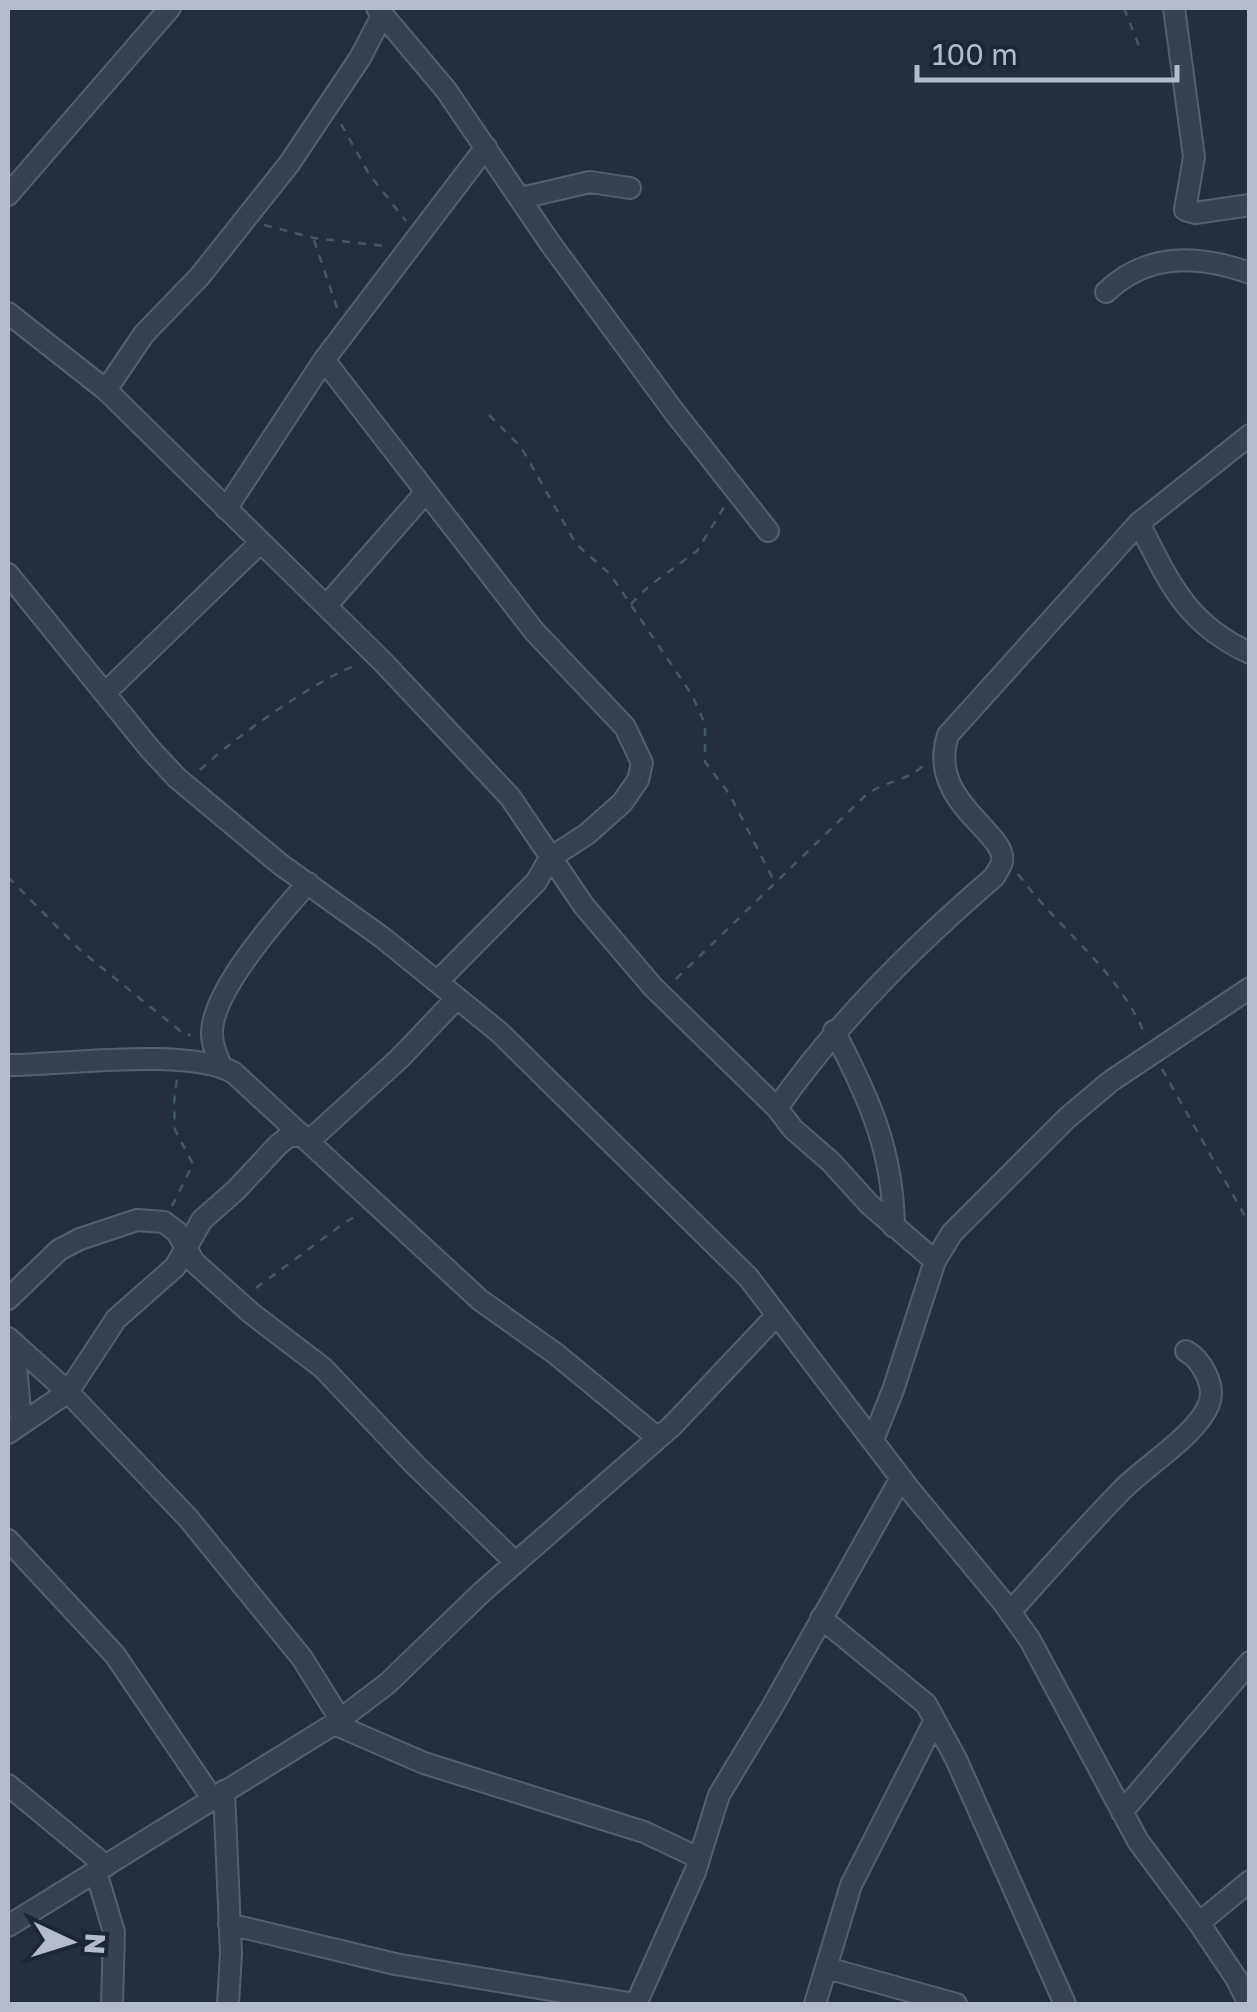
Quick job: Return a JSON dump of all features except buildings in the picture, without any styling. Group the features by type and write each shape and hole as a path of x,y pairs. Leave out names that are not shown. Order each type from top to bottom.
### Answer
{"street":[{"path":"8,196 170,8"},
{"path":"1174,8 1194,157 1185,210 1195,213 1250,204"},
{"path":"106,390 144,334 200,276 290,164 329,106 380,11 446,90 550,243 768,531"},
{"path":"226,509 324,360 486,147"},
{"path":"522,198 590,182 630,188"},
{"path":"1106,292 1124,275 1172,261 1197,260 1250,273"},
{"path":"8,312 106,390 379,658 510,797 584,906 662,996 894,1227 935,1260"},
{"path":"324,360 534,631 626,728 642,763 638,780 622,804 550,858 527,892 437,982"},
{"path":"777,1108 834,1031 1002,864 1001,852 956,798 942,753 948,735 1138,523 1250,434"},
{"path":"327,605 426,492"},
{"path":"1138,523 1172,586 1196,618 1220,640 1250,653"},
{"path":"105,693 261,542"},
{"path":"8,574 150,750 185,785 499,1032 748,1278 1030,1640 1138,1841 1199,1923 1236,1978 1248,2004"},
{"path":"221,1066 212,1035 214,1020 244,961 308,883"},
{"path":"873,1440 935,1260 952,1233 1067,1118 1152,1052 1250,988"},
{"path":"14,1428 68,1392 116,1319 168,1275 202,1220 278,1144 288,1137 305,1138 400,1058 457,998"},
{"path":"834,1031 872,1108 886,1149 894,1227"},
{"path":"8,1064 185,1060 221,1066 480,1300 556,1354 658,1438"},
{"path":"8,1300 60,1250 80,1239 137,1220 156,1220 172,1226 194,1262 323,1368 515,1562"},
{"path":"8,1926 337,1722 388,1683 515,1562 658,1438 778,1315"},
{"path":"10,1341 68,1392 188,1518 302,1658 337,1722 424,1763 644,1832 699,1858"},
{"path":"10,1341 14,1428"},
{"path":"1010,1612 1124,1488 1196,1425 1209,1404 1211,1388 1195,1356 1186,1351"},
{"path":"229,1924 395,1964 636,2004 682,1907 719,1795 901,1478"},
{"path":"8,1540 115,1655 218,1795 229,1924 228,2004"},
{"path":"821,1618 926,1704 983,1817 1063,2004"},
{"path":"1122,1812 1250,1662"},
{"path":"816,2004 851,1885 934,1722"},
{"path":"8,1785 101,1869 114,1932 112,2004"},
{"path":"1199,1923 1250,1881"},
{"path":"826,1968 956,2004"}],"path":[{"path":"1124,8 1141,51"},
{"path":"329,106 411,242"},
{"path":"244,217 314,238 411,242"},
{"path":"314,238 330,289 348,328"},
{"path":"489,415 521,447 576,544 610,574 700,708 706,724 705,762 730,794 774,884"},
{"path":"630,605 648,586 697,551 733,488"},
{"path":"185,785 215,755 321,684 353,666 379,658"},
{"path":"662,996 695,959 867,794 880,785 904,780 926,763"},
{"path":"1001,852 1097,960 1135,1013 1152,1052 1250,1225"},
{"path":"8,877 80,950 184,1034 202,1038 212,1035"},
{"path":"172,1226 172,1204 193,1164 173,1118 177,1081 185,1060"},
{"path":"240,1302 347,1221 379,1208"}]}
